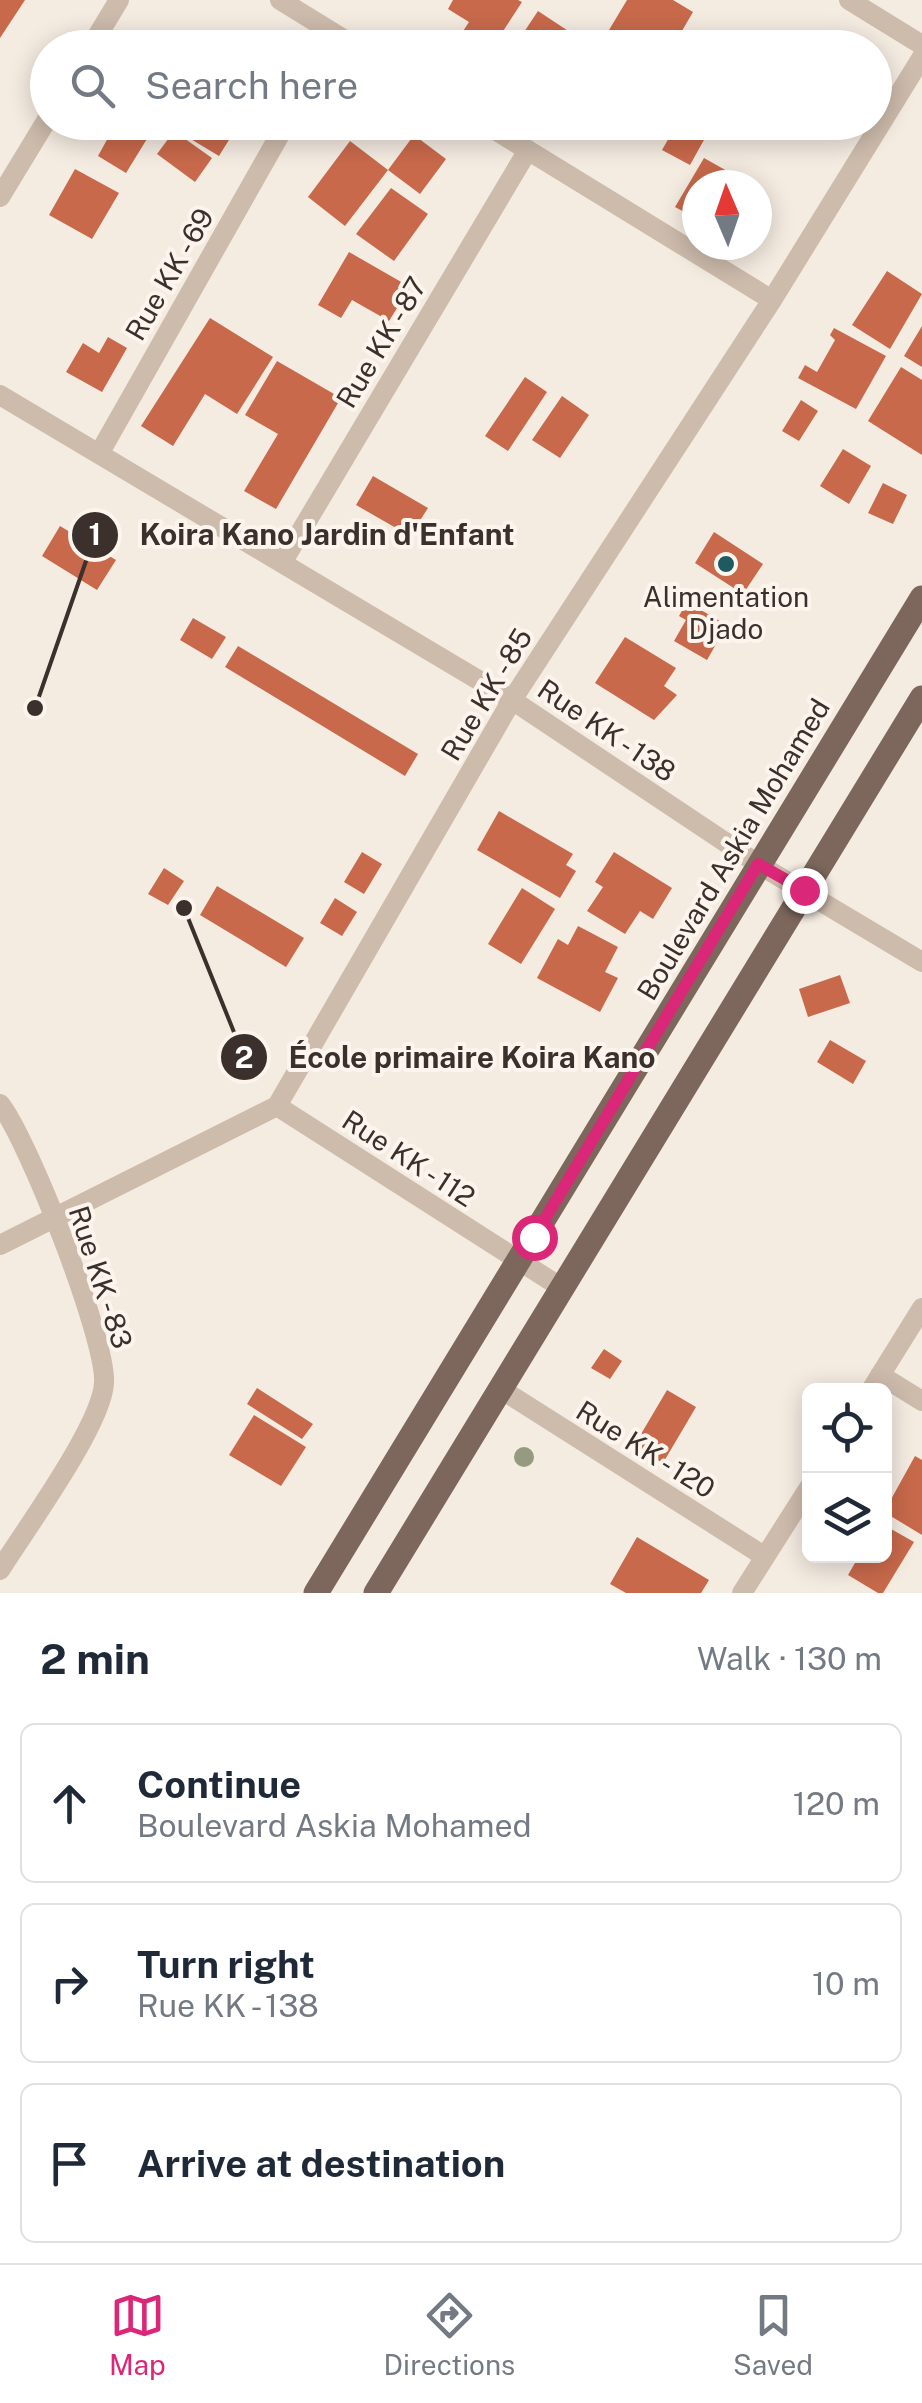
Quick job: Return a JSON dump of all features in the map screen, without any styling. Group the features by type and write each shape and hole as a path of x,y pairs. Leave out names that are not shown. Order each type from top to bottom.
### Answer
{"main road":[{"name":"Boulevard Askia Mohamed","path":"316,1593 922,598"},
{"path":"376,1593 922,698"}],"street":[{"path":"101,30 119,0"},
{"path":"280,0 320,30"},
{"path":"849,0 922,44"},
{"name":"Rue KK - 85","path":"892,106 922,57"},
{"path":"0,197 35,140"},
{"name":"Rue KK - 69","path":"99,454 278,140"},
{"path":"512,140 772,300"},
{"name":"Rue KK - 85","path":"277,1106 512,700 772,300 871,140"},
{"name":"Rue KK - 87","path":"282,563 528,150"},
{"name":"Rue KK - 138","path":"0,395 512,700 758,864 922,962"},
{"name":"Rue KK - 83","path":"0,1104 13,1120 54,1217 100,1349 104,1384 95,1414 0,1570"},
{"path":"0,1245 277,1106"},
{"name":"Rue KK - 112","path":"277,1106 562,1288"},
{"path":"876,1383 922,1308"},
{"name":"Rue KK - 120","path":"499,1388 764,1556"},
{"path":"892,1389 922,1401"},
{"path":"742,1593 802,1498"}],"building":[{"path":"0,0 25,0 0,38"},
{"path":"453,0 522,2 504,30 464,30 469,22 448,9"},
{"path":"627,0 673,0 693,12 682,30 609,30"},
{"path":"538,11 567,30 525,30"},
{"path":"107,140 146,140 126,173 98,156"},
{"path":"167,140 187,140 212,158 195,182 157,154"},
{"path":"192,140 229,140 219,156"},
{"path":"410,140 421,140 446,159 420,194 388,170"},
{"path":"668,140 704,140 690,165 662,150"},
{"path":"350,141 388,170 345,226 308,197"},
{"path":"704,158 725,170 697,170"},
{"path":"75,169 119,193 92,239 49,215"},
{"path":"391,188 428,214 394,261 356,234"},
{"path":"349,252 410,287 389,321 352,300 341,318 318,305"},
{"path":"887,271 922,294 890,349 852,325"},
{"path":"210,318 273,357 237,414 205,394 173,446 141,426"},
{"path":"922,326 922,367 904,356"},
{"path":"834,328 886,356 856,409 798,378 805,365 817,372 835,340 830,335"},
{"path":"108,337 127,348 102,392 66,372 83,343 99,353"},
{"path":"277,361 341,398 276,509 244,491 278,434 245,415"},
{"path":"901,367 922,380 922,455 868,421"},
{"path":"525,377 547,392 508,451 485,436"},
{"path":"562,396 589,415 560,458 532,440"},
{"path":"801,400 818,411 799,441 782,431"},
{"path":"843,449 871,466 849,504 820,486"},
{"path":"373,476 428,508 410,536 356,505"},
{"path":"883,483 907,495 893,524 868,513"},
{"path":"60,526 116,560 97,590 42,556"},
{"path":"714,532 763,564 743,594 695,563"},
{"path":"687,602 727,625 707,660 674,641 686,620 679,616"},
{"path":"193,618 226,637 212,659 180,640"},
{"path":"625,637 676,668 664,686 677,695 654,720 595,683"},
{"path":"238,646 418,754 405,776 225,667"},
{"path":"499,811 573,854 566,865 576,871 560,898 477,850"},
{"path":"362,852 382,864 364,894 344,882"},
{"path":"614,852 672,888 653,919 640,911 625,934 587,911 603,887 595,882"},
{"path":"164,868 184,881 168,905 148,894"},
{"path":"217,886 304,938 286,967 200,915"},
{"path":"522,888 555,909 521,964 488,944"},
{"path":"335,898 357,912 342,936 320,923"},
{"path":"578,926 618,947 605,972 618,978 600,1012 537,978 558,939 568,945"},
{"path":"840,975 850,1003 808,1017 799,989"},
{"path":"830,1040 866,1061 853,1084 817,1062"},
{"path":"604,1349 622,1361 610,1379 591,1368"},
{"path":"257,1388 313,1424 302,1439 247,1404"},
{"path":"667,1390 696,1407 663,1463 634,1446"},
{"path":"254,1415 306,1447 281,1486 229,1455"},
{"path":"915,1456 922,1460 922,1535 892,1517 892,1498"},
{"path":"892,1530 914,1542 883,1593 848,1575 855,1563 892,1563"},
{"path":"637,1537 709,1580 701,1593 626,1593 610,1584"}],"place":[{"name":"Alimentation Djado","path":"726,564"},
{"name":"Koira Kano Jardin d'Enfant","path":"35,708"},
{"name":"École primaire Koira Kano","path":"184,908"}],"route":[{"path":"534,1237 758,864 804,890"}]}
